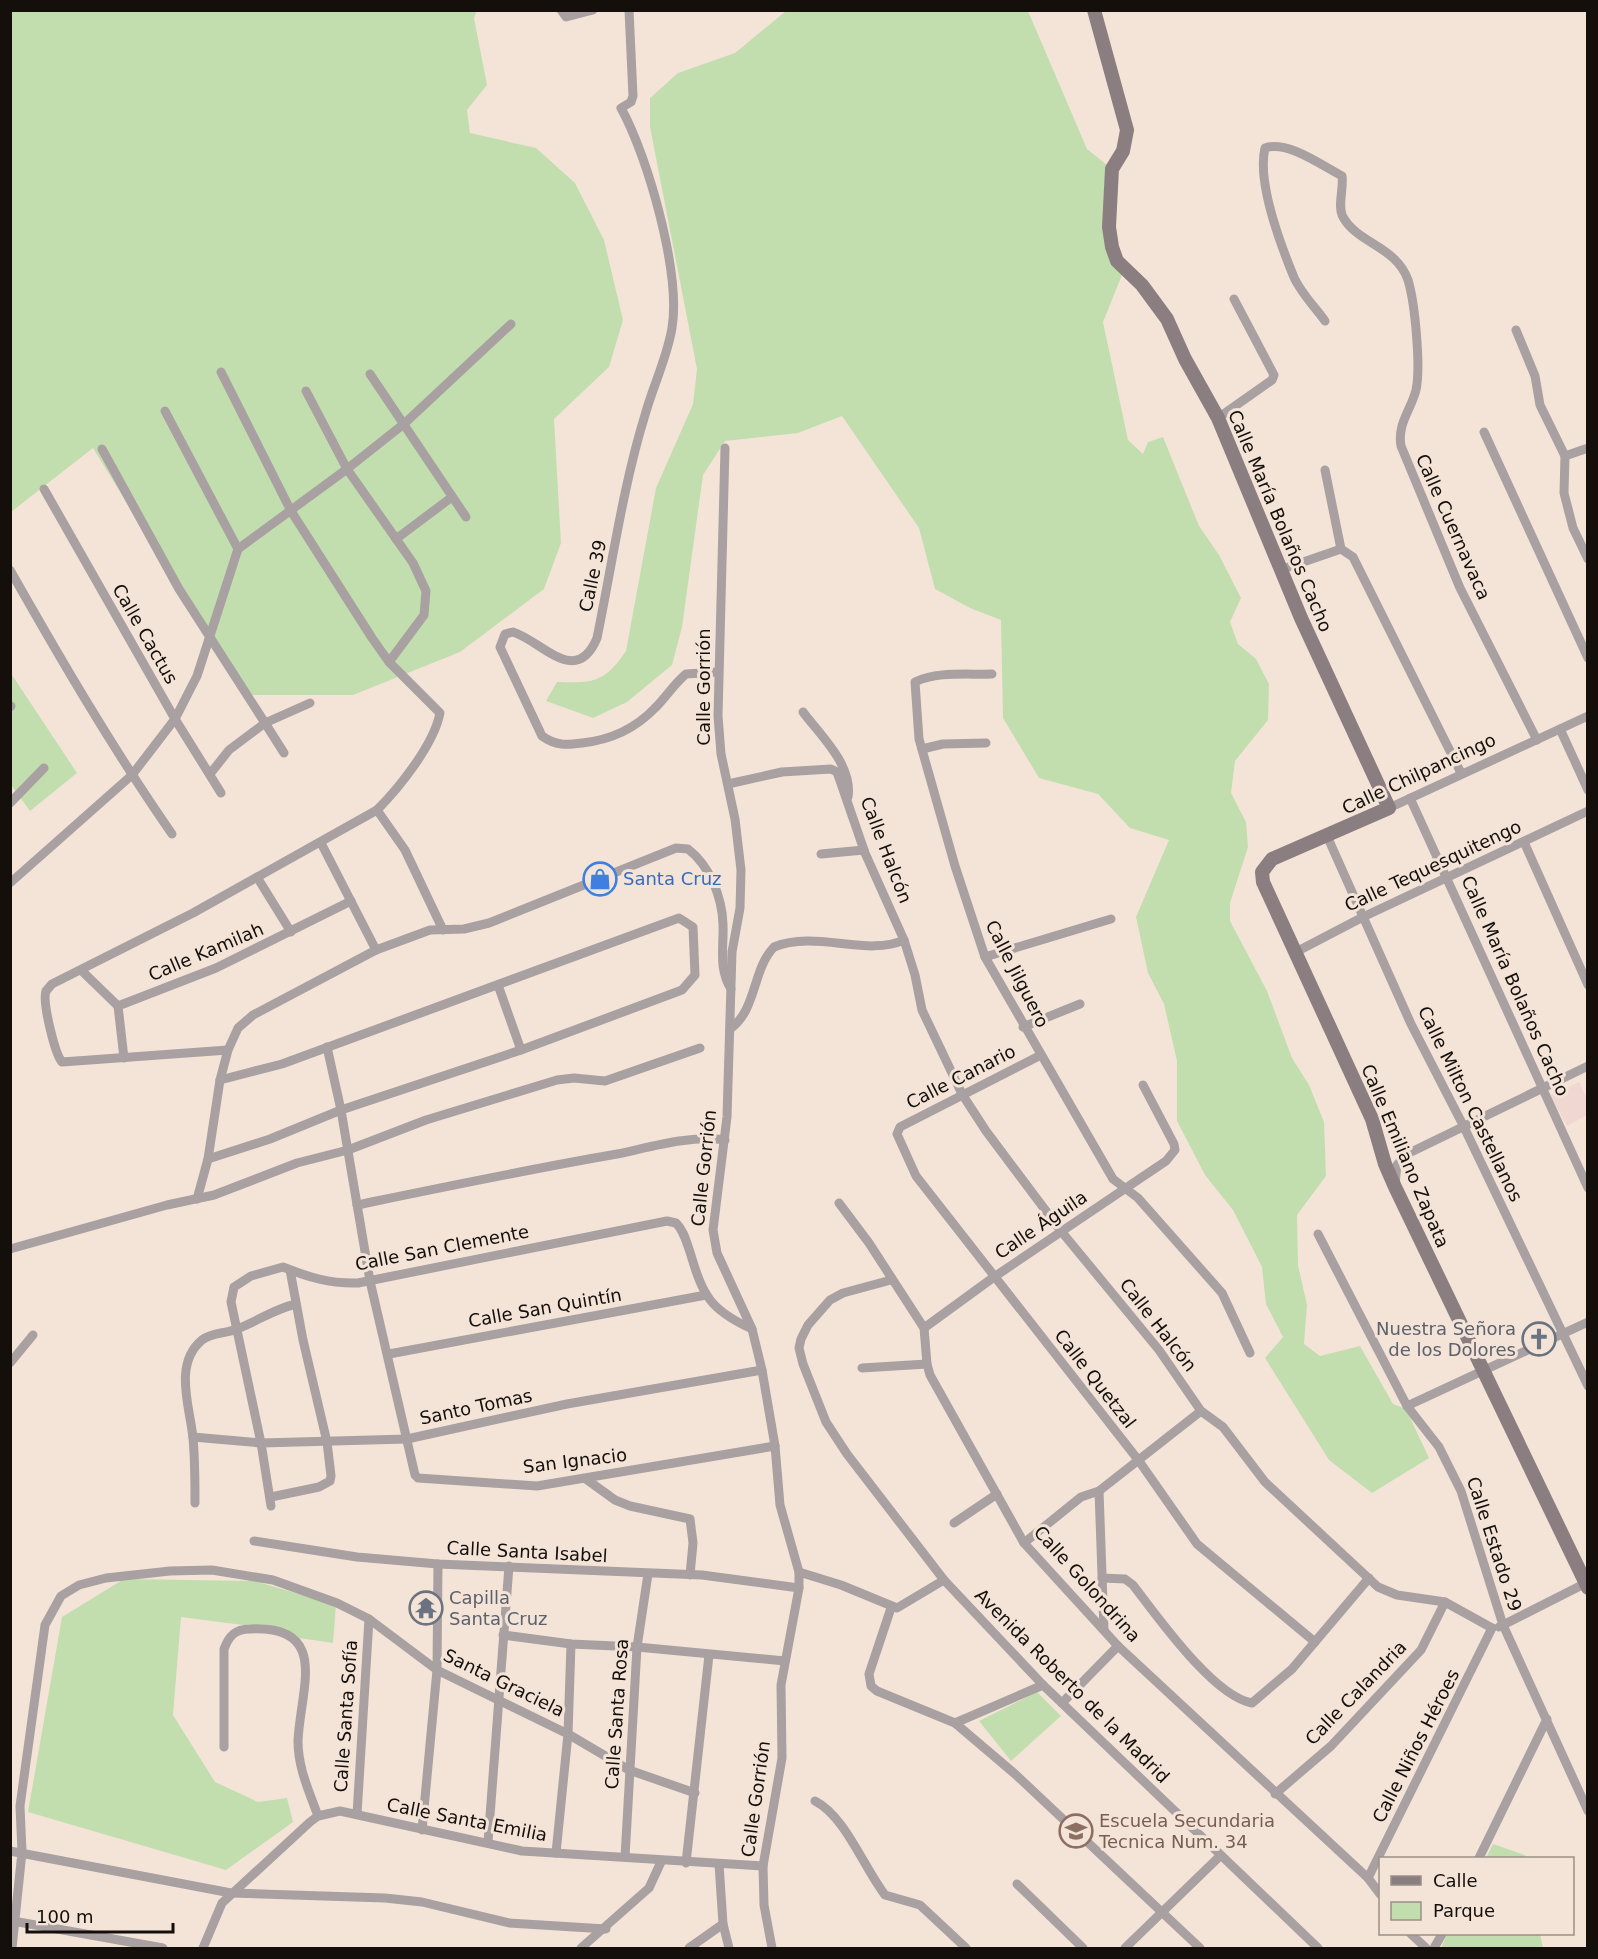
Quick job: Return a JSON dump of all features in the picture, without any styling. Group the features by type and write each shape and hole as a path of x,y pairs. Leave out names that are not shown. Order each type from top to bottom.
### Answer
{"street":[{"path":"561,10 566,17 571,17 593,10"},
{"name":"Calle 39","path":"629,10 633,96 631,102 621,108 636,138 665,241 670,268 672,327 662,366 644,415 597,638 592,651 584,657 569,660 556,657 513,632 505,634 501,647 542,736 551,742 564,745 596,742 618,734 639,723 656,708 686,674 717,672"},
{"name":"Calle María Bolaños Cacho","path":"1094,10 1127,130 1122,151 1112,169 1109,227 1117,261 1157,302 1218,418 1280,570 1389,808"},
{"name":"Calle Cuernavaca","path":"1325,321 1293,277 1271,213 1262,162 1265,148 1274,145 1300,154 1342,176 1343,217 1353,228 1399,262 1408,280 1415,320 1417,388 1400,429 1401,446 1460,588 1537,740"},
{"path":"1218,418 1272,380 1274,375 1234,299"},
{"path":"10,882 132,775 175,719 197,676 238,549 405,423 511,324"},
{"path":"1516,330 1535,376 1540,405 1565,456 1562,472 1564,493 1573,528 1587,559"},
{"path":"221,372 291,511 389,662 440,713 437,730 399,784 377,810 321,843 82,971 52,984 46,991 45,1000 59,1059 68,1064 228,1050"},
{"path":"370,374 466,517"},
{"path":"306,391 347,469 413,563 426,591 424,615 389,662"},
{"path":"165,411 238,549"},
{"path":"1484,432 1587,658"},
{"name":"Calle Gorrión","path":"725,448 717,672 721,754 740,847 741,870 731,989 725,1140 712,1230 717,1253 752,1329 762,1370 775,1446 780,1505 799,1572 799,1588 785,1660 780,1704 782,1758 763,1866 764,1905 772,1948"},
{"path":"1565,456 1587,448"},
{"path":"102,449 179,589 210,634 284,753"},
{"path":"1325,470 1341,549 1353,556 1461,774"},
{"name":"Calle Cactus","path":"44,489 175,719 221,793"},
{"path":"396,539 452,497"},
{"path":"1280,570 1341,549"},
{"path":"10,570 72,678 132,775 172,834"},
{"name":"Calle Jilguero","path":"992,674 942,676 923,678 915,682 922,749 955,866 985,957 1023,1027 1113,1179 1124,1190 1138,1198 1222,1293 1250,1353"},
{"path":"210,774 229,750 266,723 310,703"},
{"path":"803,712 843,766 850,786 848,799"},
{"name":"Calle Chilpancingo","path":"1266,865 1272,859 1389,808 1587,716"},
{"path":"1560,729 1587,790"},
{"path":"922,749 943,744 986,743"},
{"path":"10,803 44,768"},
{"name":"Calle Halcón","path":"728,784 782,772 831,769 837,772 864,850 904,940 915,975 922,1010 962,1094 986,1131 1061,1231 1159,1350 1201,1411 1223,1427 1265,1482 1369,1578 1384,1590 1397,1595 1445,1602 1492,1628"},
{"name":"Calle María Bolaños Cacho","path":"1410,798 1587,1188"},
{"path":"377,810 405,850 443,930"},
{"name":"Calle Tequesquitengo","path":"1294,953 1363,917 1587,811"},
{"name":"Calle Milton Castellanos","path":"1327,836 1411,1024 1463,1125 1587,1386"},
{"path":"1524,842 1587,985"},
{"path":"321,843 376,950"},
{"path":"197,1200 208,1159 220,1080 228,1050 238,1028 253,1015 376,950 430,930 489,923 676,848 688,849 704,865 720,904 723,967 725,979 731,989"},
{"path":"821,854 864,850"},
{"name":"Calle Emiliano Zapata","path":"1266,865 1262,872 1263,882 1372,1119 1385,1164 1395,1187 1587,1584"},
{"path":"257,877 291,932"},
{"name":"Calle Kamilah","path":"118,1006 216,969 351,901"},
{"path":"208,1159 270,1139 341,1110 521,1050 682,990 695,975 693,927 679,918 282,1064 220,1080"},
{"path":"985,957 1111,919"},
{"path":"730,1029 741,1019 760,967 774,947 802,940 884,946 904,940"},
{"path":"82,971 118,1006 124,1058"},
{"path":"498,985 521,1050"},
{"path":"1023,1027 1080,1004"},
{"name":"San Ignacio","path":"327,1047 341,1110 370,1281 389,1354 415,1475 423,1480 537,1486 775,1446"},
{"path":"10,1249 167,1205 197,1200 297,1163 348,1150 426,1120 557,1080 574,1078 605,1081 700,1048"},
{"name":"Calle Canario","path":"897,1129 1041,1055"},
{"path":"1395,1187 1399,1159 1463,1125 1587,1066"},
{"name":"Calle Águila","path":"924,1328 994,1277 1166,1161 1175,1150 1143,1085"},
{"name":"Calle Quetzal","path":"897,1129 897,1134 916,1176 1139,1461 1197,1544 1315,1642"},
{"path":"357,1205 522,1170 709,1138 725,1140"},
{"name":"Calle Golondrina","path":"839,1203 869,1243 924,1328 930,1376 1024,1543 1118,1646 1368,1878 1379,1893"},
{"name":"Calle San Clemente","path":"327,1442 330,1481 271,1502 231,1302 234,1287 251,1276 276,1267 336,1283 370,1281 414,1270 667,1221 675,1223 684,1234 696,1275 706,1295 726,1318 752,1329"},
{"name":"Calle Estado 29","path":"1318,1234 1407,1406 1439,1447 1461,1491 1503,1625 1587,1811"},
{"path":"290,1270 327,1442"},
{"name":"Avenida Roberto de la Madrid","path":"891,1280 843,1293 831,1299 808,1325 799,1348 826,1422 847,1454 944,1580 1042,1685 1318,1948"},
{"name":"Calle San Quintín","path":"389,1354 706,1295"},
{"path":"195,1503 193,1437 184,1386 190,1358 203,1339 236,1329 277,1308 296,1304"},
{"path":"1407,1406 1587,1322"},
{"path":"10,1364 33,1335"},
{"path":"862,1368 927,1364"},
{"name":"Santo Tomas","path":"193,1437 261,1443 407,1439 567,1404 762,1370"},
{"path":"1024,1543 1081,1497 1100,1491 1201,1411"},
{"path":"586,1479 615,1500 630,1506 690,1519 693,1543 690,1575"},
{"path":"1100,1491 1104,1630"},
{"path":"954,1523 997,1494"},
{"name":"Calle Santa Isabel","path":"254,1541 357,1557 438,1564 690,1575 799,1588"},
{"path":"422,1830 437,1670 438,1564"},
{"path":"488,1842 509,1566"},
{"name":"Santa Graciela","path":"20,1806 43,1635 50,1613 61,1596 79,1585 106,1578 170,1570 212,1570 273,1580 337,1603 369,1619 437,1670 568,1734 629,1770 695,1793"},
{"path":"799,1572 841,1585 891,1608 902,1607 944,1580"},
{"name":"Calle Santa Rosa","path":"625,1857 637,1647 648,1574"},
{"path":"1102,1578 1125,1579 1133,1585 1184,1650 1237,1698 1252,1703 1292,1669 1369,1578"},
{"path":"1492,1628 1503,1625 1587,1584"},
{"name":"Calle Calandria","path":"1275,1794 1331,1746 1421,1650 1445,1602"},
{"path":"891,1608 869,1674 871,1686 924,1712 955,1723 1015,1774 1200,1948"},
{"name":"Calle Santa Sofía","path":"357,1814 369,1619"},
{"name":"Calle Niños Héroes","path":"1368,1878 1492,1628"},
{"path":"224,1747 224,1649 228,1640 240,1629 286,1633 294,1637 303,1652 305,1674 298,1742 300,1769 318,1816"},
{"path":"503,1635 571,1644 637,1647 785,1660"},
{"path":"556,1853 568,1734 571,1644"},
{"path":"1062,1703 1118,1646"},
{"path":"686,1863 709,1655"},
{"path":"955,1723 1042,1685"},
{"path":"1479,1857 1547,1719"},
{"path":"10,1800 20,1806 22,1852 13,1921 12,1948"},
{"path":"815,1801 825,1806 832,1815 885,1895 920,1905 966,1948"},
{"name":"Calle Santa Emilia","path":"203,1948 222,1903 231,1893 291,1836 318,1816 340,1811 522,1851 625,1857 661,1862 763,1866"},
{"path":"10,1851 231,1893 385,1898 422,1902 509,1923 606,1929"},
{"path":"1125,1948 1220,1856"},
{"path":"581,1948 595,1944 606,1929 649,1888 661,1862"},
{"path":"719,1864 723,1924 729,1948"},
{"path":"1017,1884 1083,1948"},
{"path":"13,1921 164,1948"},
{"path":"689,1948 723,1924"},
{"path":"1412,1935 1426,1948"}],"shaded area":[{"path":"1579,1082 1587,1099 1587,1115 1567,1126 1551,1096"}],"green space":[{"path":"11,11 477,11 474,18 487,85 467,110 470,133 536,148 575,183 604,240 623,320 609,367 554,419 561,543 544,589 460,652 353,695 250,695 227,666 93,448 11,512"},
{"path":"786,11 1028,11 1087,149 1112,169 1109,227 1124,270 1103,322 1128,440 1143,454 1148,442 1163,437 1199,526 1219,555 1241,598 1230,622 1238,644 1256,659 1269,684 1268,720 1235,761 1231,793 1246,822 1248,847 1230,903 1230,921 1267,991 1292,1058 1309,1085 1324,1122 1326,1176 1297,1215 1298,1265 1307,1305 1304,1344 1320,1356 1360,1346 1393,1404 1406,1409 1429,1458 1372,1493 1329,1460 1265,1358 1283,1337 1266,1304 1262,1267 1233,1210 1205,1175 1177,1121 1177,1061 1164,1004 1148,973 1136,917 1169,840 1130,828 1098,794 1039,778 1003,718 1001,620 970,608 935,589 919,528 842,416 798,433 725,441 703,475 682,627 672,665 627,702 593,718 546,701 557,682 597,679 611,669 626,651 656,488 693,404 697,369 650,127 650,98 678,73 735,53"},
{"path":"10,672 77,773 30,811 11,785"},
{"path":"124,1579 255,1581 336,1605 333,1643 299,1638 288,1631 181,1617 173,1715 215,1782 258,1802 287,1798 293,1822 226,1870 28,1812 62,1617"},
{"path":"1037,1692 1061,1716 1011,1761 979,1721"},
{"path":"1493,1844 1526,1857 1486,1857"},
{"path":"1447,1935 1540,1935 1543,1948 1441,1948"}],"place":[{"name":"Santa Cruz","path":"600,879"},
{"name":"Nuestra Señora de los Dolores","path":"1539,1339"},
{"name":"Capilla Santa Cruz","path":"426,1608"},
{"name":"Escuela Secundaria Tecnica Num. 34","path":"1076,1831"}]}
